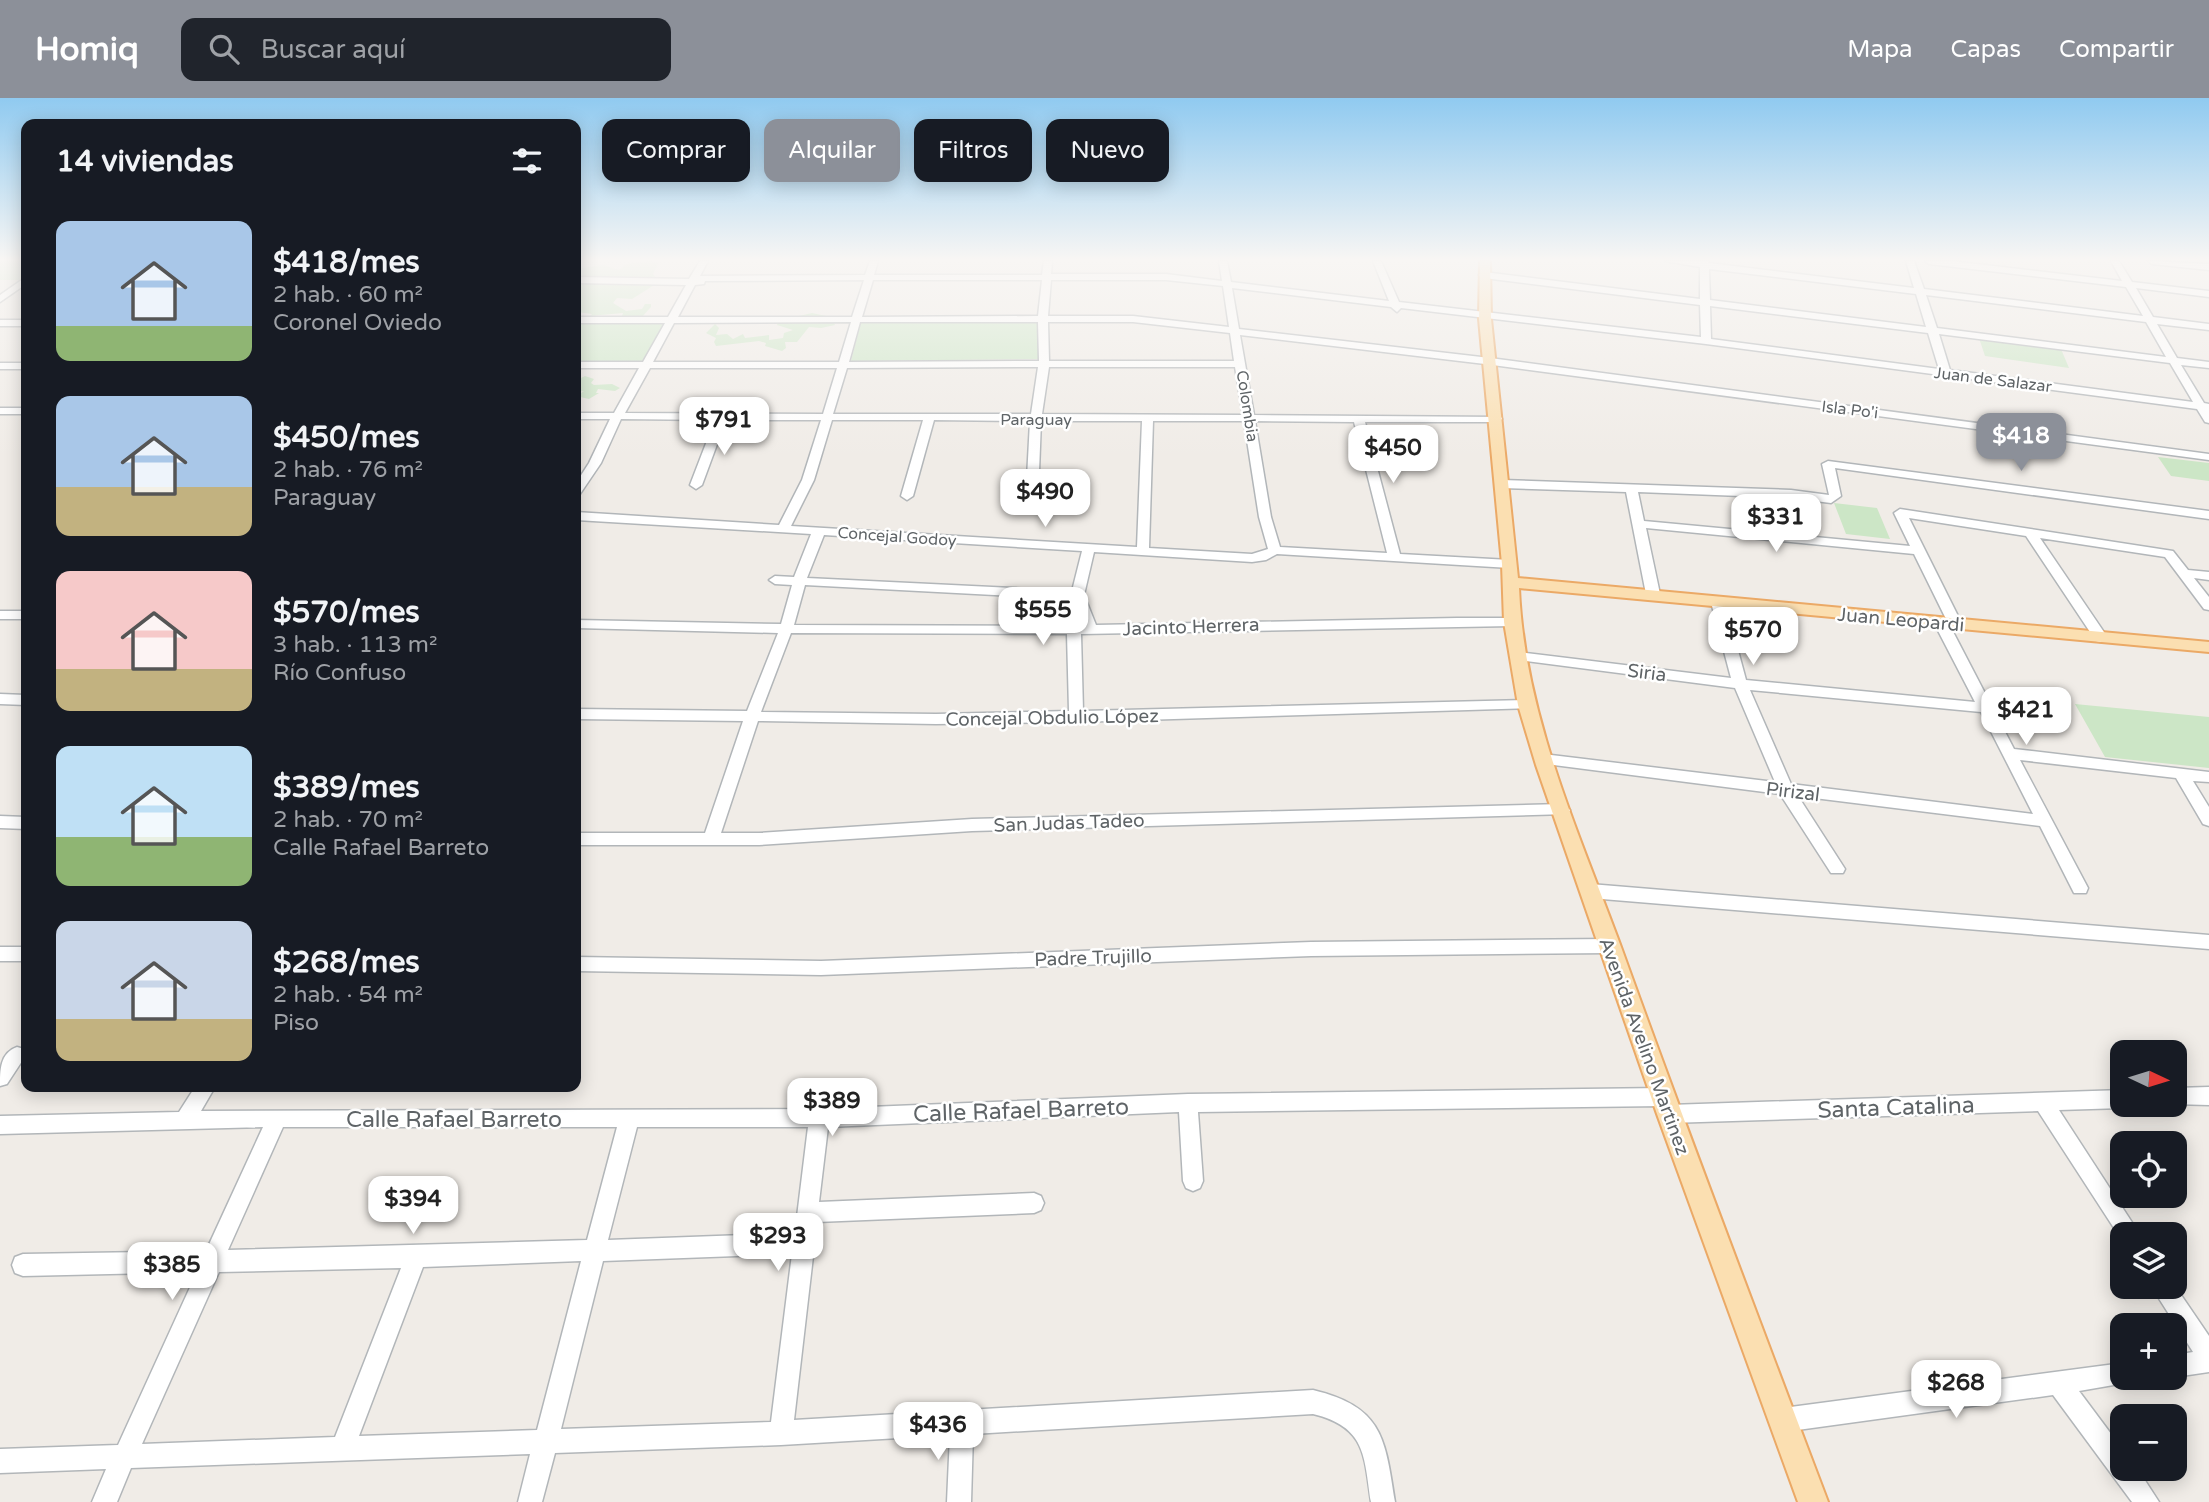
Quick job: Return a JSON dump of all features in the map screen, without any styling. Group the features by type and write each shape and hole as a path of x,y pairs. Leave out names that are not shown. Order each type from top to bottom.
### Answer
{"main road":[{"name":"Avenida Avelino Martinez","path":"1486,327 1510,564 1512,622 1527,705 1543,759 1666,1105 1813,1502"},
{"name":"Juan Leopardi","path":"1509,582 2209,647"}],"street":[{"path":"581,484 595,463 617,417 668,327"},
{"path":"783,529 808,480 855,327"},
{"path":"1031,497 1044,363 1043,327"},
{"name":"Isla Po'i","path":"1199,327 1490,361 2209,455"},
{"name":"Colombia","path":"1235,327 1265,517 1275,550"},
{"name":"Juan de Salazar","path":"1573,327 1706,341 2205,407"},
{"path":"1706,327 1706,341"},
{"path":"1904,327 2209,365"},
{"path":"1931,327 1946,373"},
{"path":"2156,327 2205,407 2209,420"},
{"path":"581,365 1241,364"},
{"path":"0,366 21,366"},
{"path":"0,411 21,411"},
{"name":"Paraguay","path":"581,416 1497,419"},
{"path":"696,485 722,417"},
{"path":"907,496 929,417"},
{"path":"1143,552 1148,419"},
{"path":"1359,420 1395,558"},
{"path":"1502,484 1791,494 1831,499 1835,496 1828,464 2209,515"},
{"path":"1632,490 1653,594"},
{"path":"2080,888 1986,708 1900,513 2169,554 2209,606"},
{"name":"Concejal Godoy","path":"581,516 1252,558 1262,557 1275,550 1510,564"},
{"path":"1638,524 1918,551"},
{"path":"711,840 819,531"},
{"path":"2030,532 2101,638"},
{"path":"1089,548 1077,595 1091,629"},
{"path":"2183,573 2209,576"},
{"path":"775,580 1077,595"},
{"path":"1718,602 1740,684 1786,790 1837,869"},
{"path":"0,615 21,615"},
{"name":"Jacinto Herrera","path":"581,624 786,629 1074,630 1366,621 1512,622"},
{"path":"1074,630 1076,717"},
{"name":"Siria","path":"1518,656 1740,684 1986,708"},
{"path":"0,699 21,700"},
{"name":"Concejal Obdulio López","path":"581,714 1076,717 1527,705"},
{"path":"2008,753 2209,777"},
{"name":"Pirizal","path":"1543,759 2044,821"},
{"path":"2180,774 2209,820"},
{"name":"San Judas Tadeo","path":"581,838 711,840 986,824 1562,810"},
{"path":"1590,891 2209,942"},
{"name":"Padre Trujillo","path":"581,964 821,968 1311,949 1609,946"},
{"path":"0,954 21,954"},
{"path":"0,1078 17,1055"},
{"path":"184,1121 202,1092"},
{"path":"2188,1097 2209,1096"},
{"name":"Santa Catalina","path":"1666,1105 2044,1103 2110,1100"},
{"path":"1188,1102 1193,1181"},
{"name":"Calle Rafael Barreto","path":"0,1125 277,1118 819,1118 1188,1102 1666,1105"},
{"path":"2044,1103 2120,1222"},
{"path":"104,1502 277,1118"},
{"path":"782,1433 819,1118"},
{"path":"530,1502 629,1119"},
{"path":"808,1213 1034,1203"},
{"path":"23,1265 416,1257 803,1243"},
{"path":"342,1449 416,1257"},
{"path":"2170,1299 2209,1359 2187,1364"},
{"path":"1783,1420 2110,1376"},
{"path":"2059,1384 2147,1502"},
{"path":"0,1461 782,1433 1313,1402 1335,1406 1355,1416 1368,1436 1383,1502"},
{"path":"959,1502 961,1422"}],"green space":[{"path":"581,327 662,327 641,363 581,363"},
{"path":"712,327 718,327 716,335 727,334 733,339 743,334 745,338 769,335 769,340 783,338 784,333 793,330 782,327 828,327 809,327 797,342 785,342 786,348 782,351 765,346 766,343 759,341 716,346 716,338 706,333"},
{"path":"860,327 1039,327 1039,359 851,361"},
{"path":"1979,338 2061,349 2069,368 1985,356"},
{"path":"585,376 594,379 591,383 594,385 612,384 620,388 615,391 598,389 596,393 599,393 589,399 581,397 584,391 581,391 581,378"},
{"path":"2158,457 2209,463 2209,481 2171,476"},
{"path":"1834,503 1877,508 1890,539 1846,534"},
{"path":"2075,704 2209,717 2209,768 2105,757"}]}
